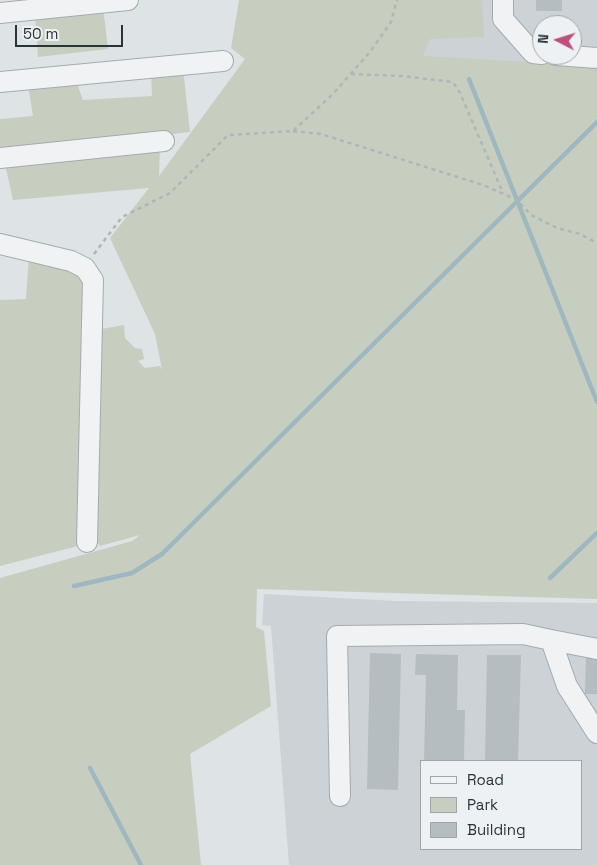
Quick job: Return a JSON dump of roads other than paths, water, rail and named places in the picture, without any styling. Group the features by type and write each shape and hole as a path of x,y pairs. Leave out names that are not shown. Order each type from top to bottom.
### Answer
{"lane":[{"path":"0,13 128,0"},
{"path":"503,0 503,19 532,53"},
{"path":"582,57 597,58"},
{"path":"0,82 223,61"},
{"path":"0,158 164,141"},
{"path":"0,244 71,261 84,267 92,280 87,542"},
{"path":"340,796 337,636 523,634 597,649"},
{"path":"551,640 567,686 597,734"}],"waterway":[{"path":"469,79 597,402"},
{"path":"74,586 132,573 162,554 597,122"},
{"path":"550,578 597,533"},
{"path":"90,768 141,865"}]}
